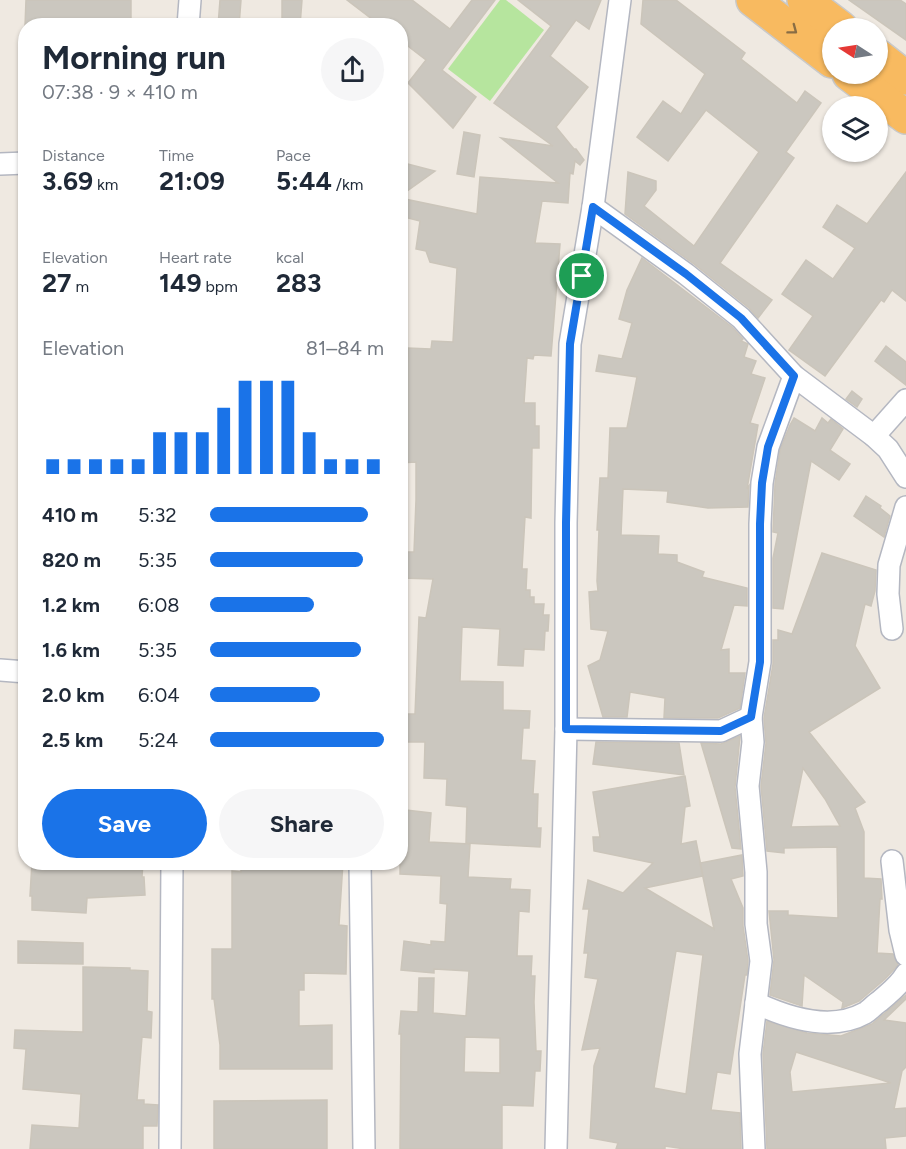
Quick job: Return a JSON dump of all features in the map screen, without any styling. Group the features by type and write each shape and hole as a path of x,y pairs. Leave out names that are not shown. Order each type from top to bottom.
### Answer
{"highway":[{"path":"753,0 822,53"},
{"path":"804,0 828,18"},
{"path":"888,64 906,78"},
{"path":"862,84 906,117"}],"street":[{"path":"189,18 190,0"},
{"path":"556,1149 566,729 566,523 570,344 593,207 620,0"},
{"path":"0,164 18,163"},
{"path":"593,207 686,274 741,318 794,376 888,449 906,477"},
{"path":"754,1149 750,1054 761,962 756,924 756,872 748,786 753,742 751,717 760,662 762,483 768,447 794,376"},
{"path":"874,436 906,399"},
{"path":"892,629 888,594 889,565 906,507"},
{"path":"0,670 18,671"},
{"path":"566,729 721,731 751,717"},
{"path":"892,861 900,930 906,955"},
{"path":"170,1149 172,870"},
{"path":"360,870 364,1149"},
{"path":"756,1003 780,1014 808,1020 842,1021 865,1013 899,985 906,974"}],"green space":[{"path":"500,0 506,0 544,30 490,101 448,69"}],"building":[{"path":"26,0 131,0 131,18 25,18"},
{"path":"220,0 241,0 240,18 219,18"},
{"path":"282,0 302,0 301,18 282,18"},
{"path":"347,0 412,0 450,29 472,0 495,0 442,70 476,97 453,128 408,83 426,60 408,46 408,18 371,18"},
{"path":"518,0 601,0 589,29 576,20 550,56 588,87 556,127 584,160 580,165 575,161 573,174 570,173 568,203 542,201 535,243 560,244 551,356 534,355 533,359 527,358 524,403 535,403 535,426 539,426 539,448 532,448 531,518 525,517 522,569 527,569 526,590 530,590 530,597 534,597 534,604 544,604 543,615 549,615 548,631 545,631 544,650 524,649 523,666 498,665 500,629 462,627 460,681 503,682 503,710 530,711 529,728 523,728 521,760 535,761 533,794 538,794 537,828 541,828 540,847 466,843 467,807 446,805 447,779 424,778 425,742 408,742 408,714 415,714 419,617 426,618 433,579 408,578 408,552 414,552 416,462 408,462 408,348 431,349 432,341 453,342 457,268 430,262 426,251 416,249 420,221 408,218 408,200 477,214 480,177 558,183 501,138 553,146 494,103 551,26"},
{"path":"643,0 676,0 745,53 741,59 797,103 805,91 821,103 786,152 794,158 720,263 772,300 758,318 749,308 694,264 625,214 628,172 656,181 656,190 644,206 694,246 759,152 706,110 668,161 637,137 663,101 681,114 705,74 641,24"},
{"path":"849,0 900,0 906,4 906,40 888,27 888,18 875,18"},
{"path":"464,132 480,135 474,177 457,174"},
{"path":"408,164 435,171 408,190"},
{"path":"906,172 906,301 892,290 884,302 881,300 825,376 789,350 813,316 782,294 806,260 833,279 855,248 823,227 837,205 867,224"},
{"path":"642,258 732,327 743,339 741,341 748,344 744,357 756,361 751,374 765,378 750,423 758,425 747,489 749,486 748,507 708,508 667,502 668,491 623,489 621,535 659,536 658,554 677,555 677,562 704,572 702,577 747,588 747,606 734,605 721,650 729,649 729,673 745,673 740,708 718,718 664,718 665,698 630,692 627,717 603,717 588,666 600,660 608,631 591,629 589,592 598,591 599,530 597,530 600,478 608,478 610,428 627,428 637,377 596,371 599,355 622,359 632,323 619,319 627,290"},
{"path":"886,346 906,362 906,385 875,361"},
{"path":"852,391 862,399 857,407 846,399"},
{"path":"794,418 815,431 822,418 828,423 831,419 843,429 830,450 850,464 839,480 811,461 783,609 773,608 773,558 778,533 773,532 775,484 780,450"},
{"path":"866,496 881,506 880,508 890,516 884,537 854,516"},
{"path":"822,553 876,570 875,591 871,606 865,604 855,646 880,688 809,732 865,802 855,808 864,832 864,878 881,879 882,899 880,899 877,953 893,954 898,965 859,1001 842,1008 843,1002 804,975 802,1006 770,995 774,960 769,911 788,911 788,915 838,918 837,847 784,848 784,853 767,851 761,786 766,743 764,718 773,664 773,640 778,640 778,630 792,634","holes":["803,768 825,799 840,826 791,827"]},
{"path":"740,736 735,787 741,849 732,848 701,743 721,744"},
{"path":"596,742 679,743 684,775 593,764"},
{"path":"685,776 690,806 685,807 681,844 696,841 700,863 742,855 743,876 731,879 743,908 748,961 747,975 745,975 730,1074 717,1072 711,1110 740,1113 741,1149 685,1149 665,1146 665,1149 616,1149 618,1143 590,1138 594,1066 600,1048 582,1050 598,979 585,977 588,953 584,953 589,909 583,909 588,880 623,893 653,863 594,851 593,837 600,837 593,792","holes":["703,876 714,929 645,888","676,951 703,955 686,1094 654,1088"]},
{"path":"408,810 431,813 429,842 470,844 468,877 511,879 510,889 530,890 529,912 519,911 517,956 532,956 531,976 535,976 536,1051 541,1051 540,1071 535,1071 533,1106 502,1105 502,1149 400,1149 401,1034 399,1034 401,1011 418,1012 419,978 434,978 433,1013 466,1016 469,971 434,969 434,973 401,970 404,941 431,945 431,941 445,942 447,904 440,903 441,876 400,874 400,870 408,870","holes":["465,1037 500,1038 500,1073 464,1072"]},
{"path":"32,870 142,870 142,877 144,877 145,895 87,898 86,913 32,910 32,896 30,896"},
{"path":"241,870 342,870 339,925 347,926 346,974 304,973 304,990 299,990 299,1026 332,1025 332,1069 220,1069 220,1045 214,999 212,999 212,949 232,949 232,871 241,872"},
{"path":"18,941 83,943 83,964 18,963"},
{"path":"83,967 130,968 130,970 148,971 147,1011 152,1012 151,1038 142,1037 137,1100 144,1100 144,1104 158,1105 157,1126 143,1126 143,1149 30,1149 32,1125 79,1128 81,1094 23,1089 26,1049 14,1048 15,1030 83,1032"},
{"path":"906,995 906,999 884,1020 906,1023 906,1067 902,1071 894,1109 906,1108 906,1136 885,1138 886,1149 767,1149 763,1054 767,1021 807,1033 841,1036 872,1024","holes":["796,1052 891,1083 792,1092 790,1072"]},
{"path":"327,1100 327,1149 214,1149 214,1101"}],"route":[{"path":"593,207 686,274 741,318 794,376 768,447 762,483 760,662 751,717 721,731 566,729 566,523 570,344 582,276 593,207"}]}
